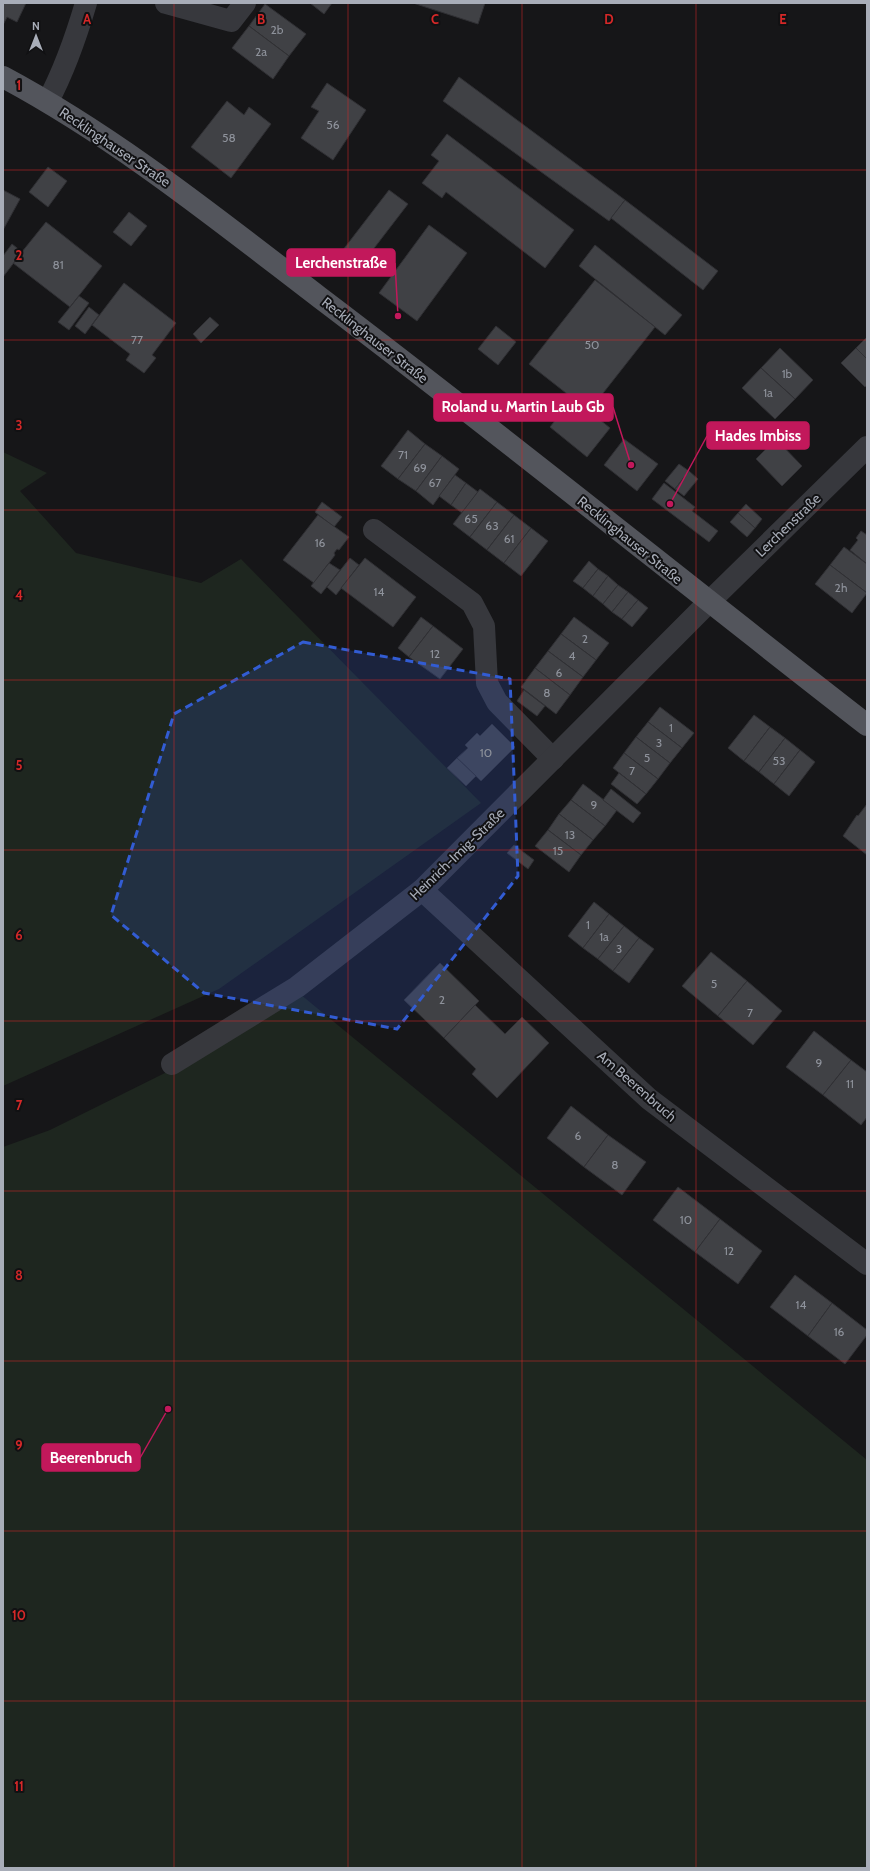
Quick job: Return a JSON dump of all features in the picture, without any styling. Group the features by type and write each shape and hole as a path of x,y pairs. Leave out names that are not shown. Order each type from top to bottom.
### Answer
{"main road":[{"name":"Recklinghauser Straße","path":"3,77 48,101 137,159 519,451 867,725"}],"street":[{"path":"48,101 74,45 86,3"},
{"path":"166,3 231,21 245,3"},
{"name":"Lerchenstraße","path":"709,602 867,447"},
{"path":"374,530 472,603 484,626 487,683 497,702 553,759"},
{"name":"Heinrich-Imig-Straße","path":"172,1064 297,987 422,890 709,602"},
{"name":"Am Beerenbruch","path":"422,890 649,1099 867,1264"}],"highlighted area":[{"path":"303,642 510,679 518,876 397,1029 204,993 111,915 174,714"}],"shaded area":[{"path":"3,452 47,473 20,491 76,553 201,583 241,559 481,803 219,989 3,1086"},
{"path":"300,994 867,1460 867,1868 3,1868 3,1147 50,1130 175,1068"}],"building":[{"path":"3,3 26,3 17,22 7,17 3,25"},
{"path":"310,3 332,3 324,14"},
{"path":"413,3 485,3 478,24"},
{"path":"265,4 306,34 289,56 249,26"},
{"path":"249,26 289,56 273,79 232,48"},
{"path":"459,77 625,200 609,221 443,101"},
{"path":"327,83 366,110 333,160 301,138 319,111 311,107"},
{"path":"227,101 244,115 249,107 271,124 231,178 191,147"},
{"path":"447,134 574,230 545,268 446,192 442,198 422,183 439,161 431,155"},
{"path":"48,167 67,181 48,207 29,192"},
{"path":"3,190 20,199 3,230"},
{"path":"389,190 408,204 355,273 336,259"},
{"path":"625,200 718,271 703,290 611,218"},
{"path":"129,212 147,226 131,246 113,232"},
{"path":"46,222 102,266 70,307 13,263"},
{"path":"429,225 467,253 417,321 379,293"},
{"path":"12,244 22,252 3,277 3,256"},
{"path":"595,245 682,315 665,335 579,266"},
{"path":"595,280 655,327 589,411 529,364"},
{"path":"124,283 176,323 152,355 156,358 144,373 126,360 130,354 92,325"},
{"path":"79,296 89,303 69,330 58,322"},
{"path":"89,307 99,315 85,334 75,326"},
{"path":"210,317 219,325 201,343 193,334"},
{"path":"496,326 516,342 498,365 478,349"},
{"path":"867,337 867,359 856,348"},
{"path":"780,348 813,380 795,399 761,368"},
{"path":"856,348 867,359 867,385 865,387 841,363"},
{"path":"761,368 795,399 775,419 742,388"},
{"path":"573,398 610,428 587,457 550,427"},
{"path":"408,430 425,444 398,479 381,466"},
{"path":"624,439 658,464 637,491 604,465"},
{"path":"776,439 802,466 782,486 756,459"},
{"path":"425,444 442,456 416,491 398,479"},
{"path":"442,456 459,469 433,505 416,491"},
{"path":"679,464 689,471 675,489 665,481"},
{"path":"689,471 698,479 684,496 675,489"},
{"path":"455,475 466,483 451,505 439,496"},
{"path":"466,483 478,492 462,513 451,505"},
{"path":"664,483 695,507 692,511 718,531 709,542 652,499"},
{"path":"480,489 497,502 470,537 453,524"},
{"path":"322,502 342,517 334,527 315,512"},
{"path":"497,502 514,515 487,550 470,537"},
{"path":"746,504 762,519 755,528 738,513"},
{"path":"738,513 755,528 747,537 730,522"},
{"path":"318,515 349,537 339,550 337,549 334,553 335,555 314,583 283,560"},
{"path":"514,515 531,528 504,563 487,550"},
{"path":"531,528 548,541 521,576 504,563"},
{"path":"861,531 867,535 867,564 850,550 858,540 856,538"},
{"path":"844,547 867,564 867,593 830,565"},
{"path":"350,558 359,565 336,595 327,587"},
{"path":"365,558 416,597 393,627 341,588"},
{"path":"589,561 598,569 583,588 573,581"},
{"path":"329,563 340,570 321,594 311,586"},
{"path":"830,565 867,593 852,613 815,584"},
{"path":"598,569 608,576 593,596 583,588"},
{"path":"608,576 618,585 603,604 593,596"},
{"path":"618,585 628,592 612,612 603,604"},
{"path":"628,592 638,600 622,619 612,612"},
{"path":"638,600 648,608 632,627 622,619"},
{"path":"421,617 433,626 409,657 398,648"},
{"path":"574,617 609,643 596,660 561,634"},
{"path":"433,626 463,649 440,679 409,657"},
{"path":"561,634 596,660 583,677 548,651"},
{"path":"548,651 583,677 570,695 535,668"},
{"path":"535,668 570,695 556,714 521,687"},
{"path":"524,690 545,706 537,716 517,701"},
{"path":"660,707 694,733 682,748 648,722"},
{"path":"754,715 770,727 744,761 728,748"},
{"path":"648,722 682,748 670,763 636,737"},
{"path":"492,724 515,747 481,781 457,758 468,748 465,745 477,733 480,736"},
{"path":"770,727 785,738 759,772 744,761"},
{"path":"636,737 670,763 658,779 624,753"},
{"path":"785,738 800,750 774,784 759,772"},
{"path":"800,750 815,762 789,796 774,784"},
{"path":"624,753 658,779 646,794 613,768"},
{"path":"457,758 476,776 466,786 447,768"},
{"path":"619,773 646,794 637,804 611,784"},
{"path":"583,784 617,810 605,826 571,800"},
{"path":"611,789 641,813 633,823 603,800"},
{"path":"571,800 605,826 593,840 559,814"},
{"path":"867,804 867,855 843,836 857,815 858,816"},
{"path":"559,814 593,840 581,855 548,830"},
{"path":"548,830 581,855 569,872 535,846"},
{"path":"514,845 534,860 528,869 507,853"},
{"path":"594,902 609,914 583,948 568,936"},
{"path":"609,914 624,926 598,959 583,948"},
{"path":"624,926 639,938 613,971 598,959"},
{"path":"639,938 654,949 629,983 613,971"},
{"path":"711,952 747,981 718,1016 682,986"},
{"path":"440,963 479,1001 444,1038 404,1000"},
{"path":"747,981 782,1011 753,1045 718,1016"},
{"path":"475,1005 505,1034 522,1017 549,1043 497,1098 472,1074 476,1069 444,1038"},
{"path":"814,1031 851,1060 823,1095 786,1067"},
{"path":"851,1060 867,1072 867,1117 861,1125 823,1095"},
{"path":"571,1106 608,1135 584,1167 547,1138"},
{"path":"608,1135 646,1162 622,1195 584,1167"},
{"path":"678,1187 720,1219 695,1252 653,1220"},
{"path":"720,1219 762,1251 738,1284 695,1252"},
{"path":"795,1275 832,1303 808,1336 770,1307"},
{"path":"832,1303 867,1330 867,1335 845,1364 808,1336"}],"place":[{"name":"Lerchenstraße","path":"398,316"},
{"name":"Roland u. Martin Laub Gb","path":"631,465"},
{"name":"Hades Imbiss","path":"670,504"},
{"name":"Beerenbruch","path":"168,1409"}]}
